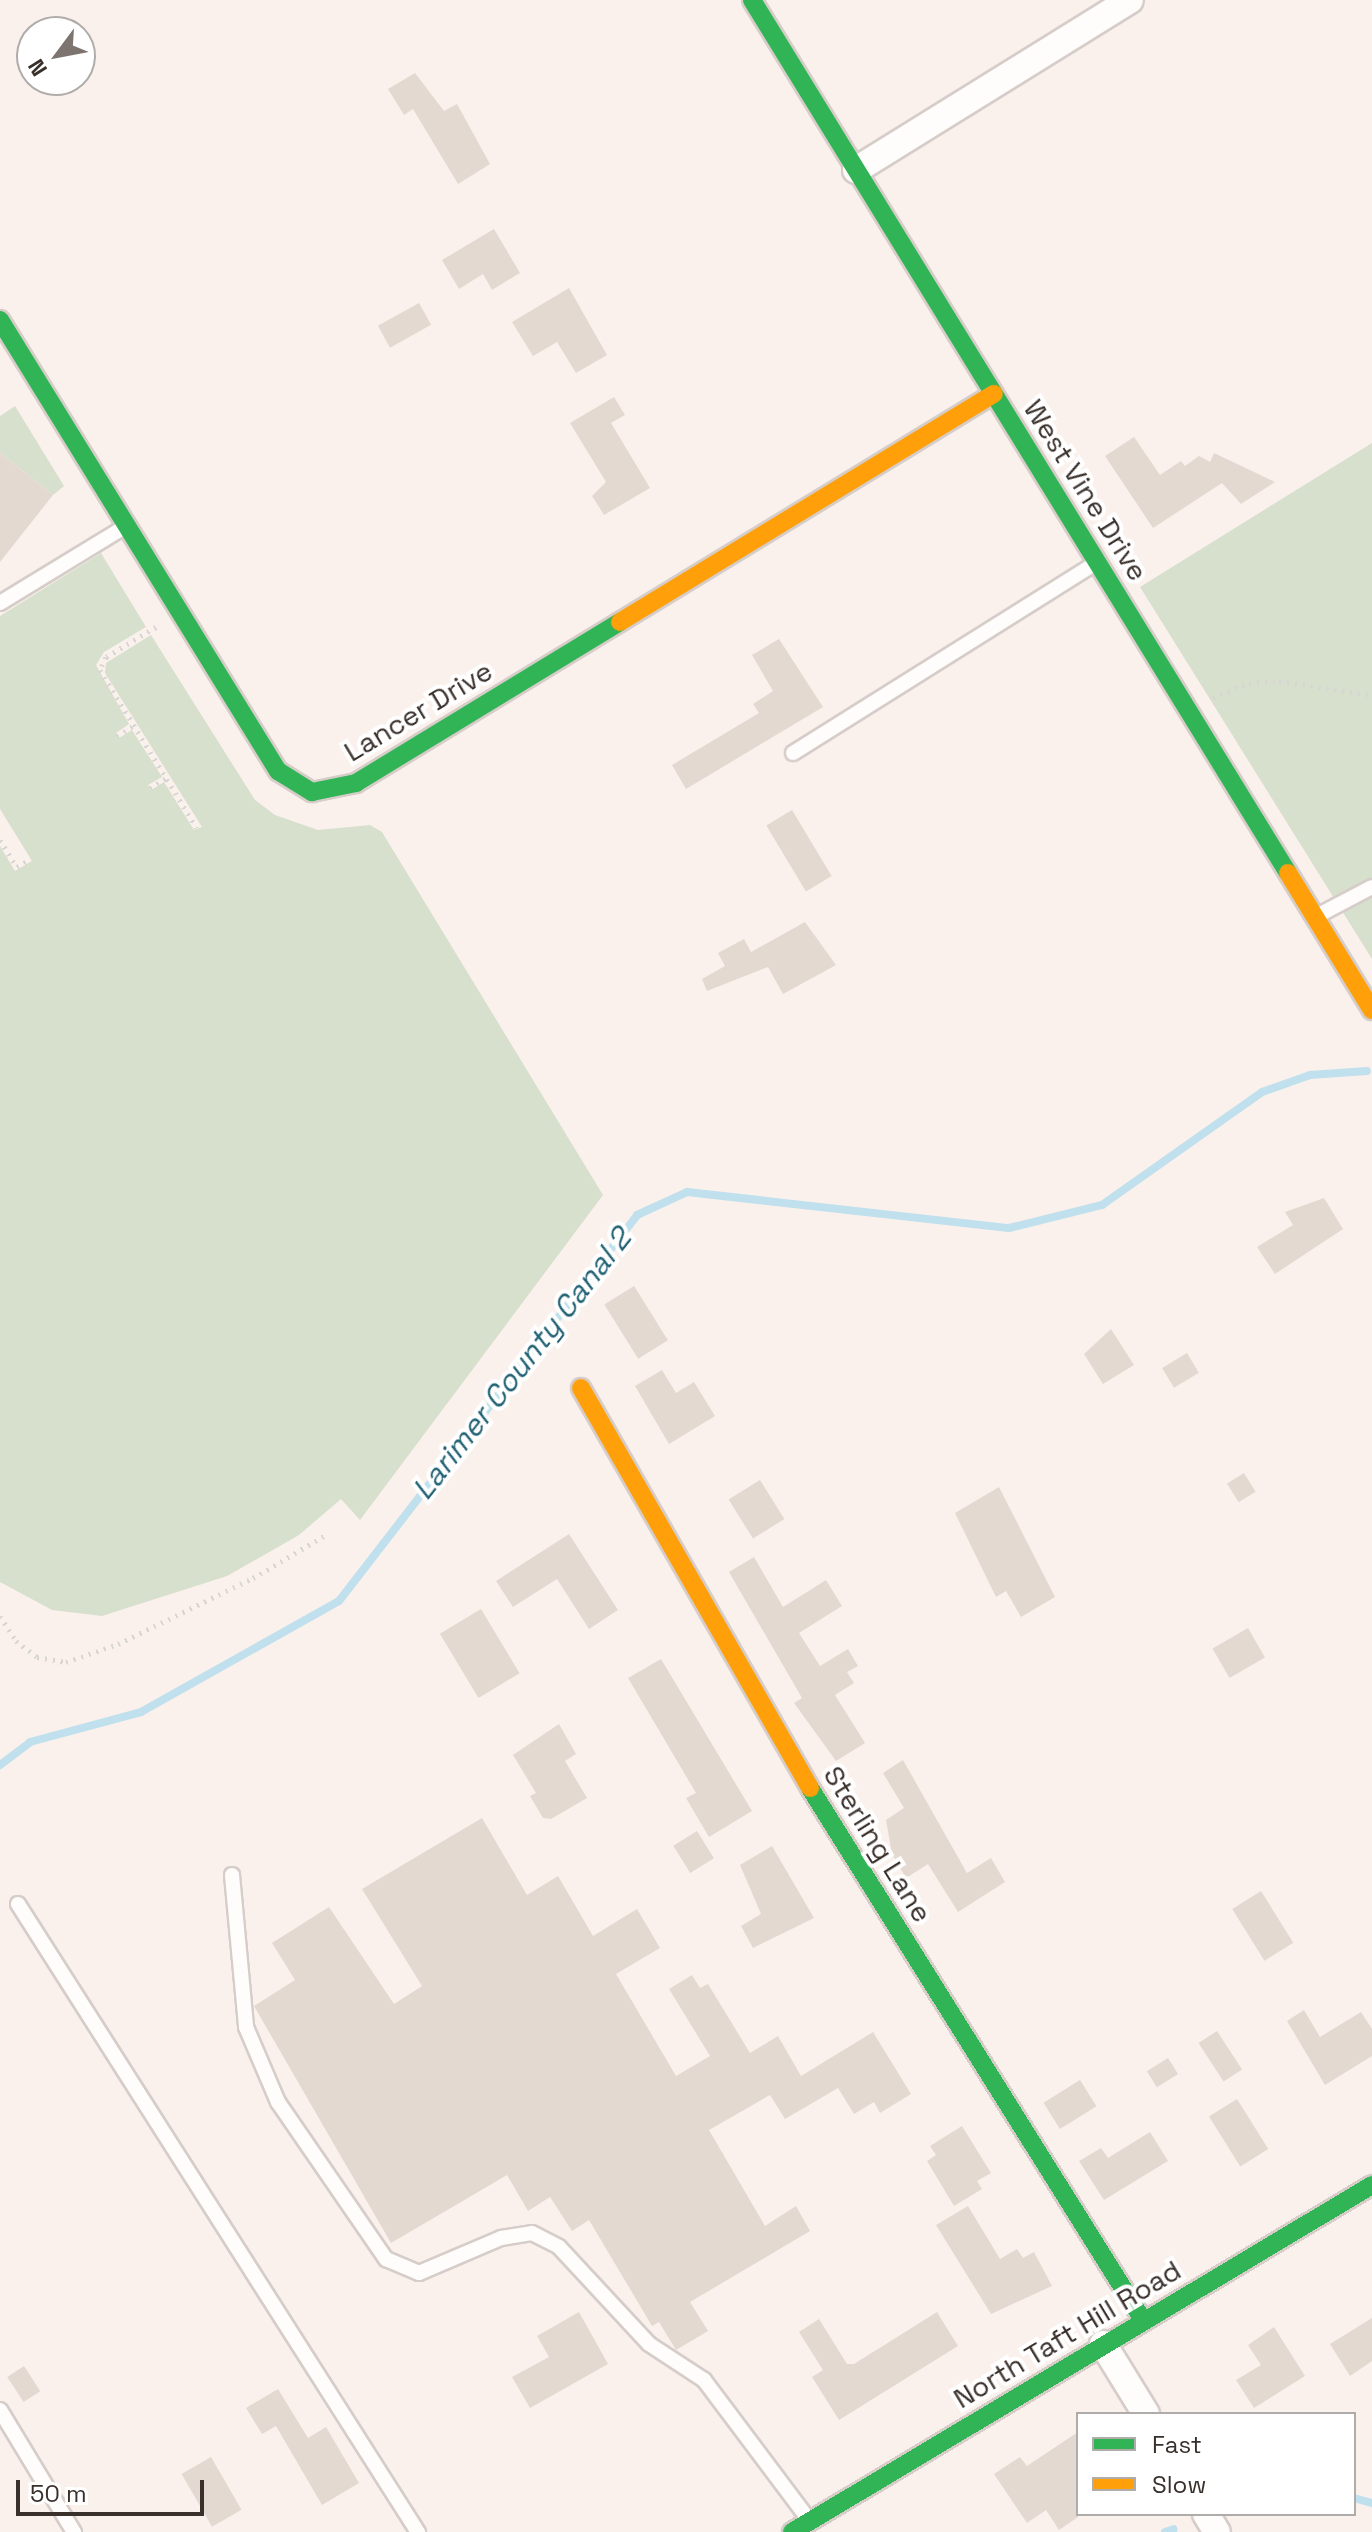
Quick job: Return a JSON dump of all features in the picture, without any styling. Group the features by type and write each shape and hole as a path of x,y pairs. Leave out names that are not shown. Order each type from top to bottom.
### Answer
{"street":[{"name":"West Vine Drive","path":"752,0 1372,1010"},
{"path":"856,170 1130,0"},
{"name":"Lancer Drive","path":"0,320 278,771 297,786 329,791 356,783 994,394"},
{"name":"Sterling Lane","path":"581,1388 746,1686 1143,2320"},
{"name":"North Taft Hill Road","path":"792,2532 1372,2185"},
{"path":"1103,2344 1145,2412"}],"lane":[{"path":"4,366 22,355"},
{"path":"0,603 126,526"},
{"path":"793,753 1098,562"},
{"path":"1315,917 1372,887"},
{"path":"232,1875 246,2027 278,2102 386,2259 419,2273 501,2238 532,2233 559,2247 649,2344 704,2380 810,2521"},
{"path":"18,1904 418,2532"},
{"path":"0,2410 74,2532"}],"path":[{"path":"180,612 101,662 133,726 197,828"},
{"path":"1190,711 1249,683 1372,695"},
{"path":"117,736 133,726"},
{"path":"150,788 166,778"},
{"path":"0,840 17,867 31,859"},
{"path":"0,1616 16,1641 37,1657 66,1662 118,1644 226,1592 327,1534"}],"green space":[{"path":"15,406 64,486 53,495 0,453 0,416"},
{"path":"1372,443 1372,959 1140,587"},
{"path":"101,553 146,627 104,652 96,665 129,724 116,733 119,738 132,730 162,777 148,785 151,790 164,782 194,830 202,827 105,673 106,663 151,635 255,800 275,815 318,830 370,825 382,832 603,1195 360,1520 341,1499 299,1535 227,1576 102,1616 52,1610 0,1582 0,846 15,871 32,861 0,809 0,616"}],"building":[{"path":"415,73 444,111 457,104 490,164 458,184 413,109 404,115 388,89"},
{"path":"494,229 520,273 492,290 483,274 459,289 442,260"},
{"path":"569,288 607,355 576,373 557,342 533,356 512,322"},
{"path":"419,303 431,325 390,348 378,326"},
{"path":"614,397 625,415 611,423 650,488 604,515 592,496 606,482 570,423"},
{"path":"1134,437 1160,475 1181,461 1185,466 1199,456 1210,462 1214,453 1275,482 1241,504 1222,483 1153,528 1105,456"},
{"path":"0,453 53,495 0,562"},
{"path":"779,639 823,707 686,789 672,765 759,713 753,704 773,691 752,655"},
{"path":"792,810 832,876 806,891 766,825"},
{"path":"805,922 836,965 783,994 768,967 707,991 702,979 725,966 718,953 744,939 751,952"},
{"path":"1324,1198 1343,1229 1275,1274 1257,1247 1293,1225 1285,1212"},
{"path":"634,1286 668,1340 638,1359 604,1305"},
{"path":"1111,1329 1134,1365 1103,1384 1084,1354"},
{"path":"1187,1353 1199,1373 1174,1388 1162,1368"},
{"path":"662,1370 676,1393 694,1382 715,1416 669,1444 635,1386"},
{"path":"1244,1473 1256,1492 1239,1502 1227,1484"},
{"path":"760,1480 784,1519 753,1539 729,1500"},
{"path":"999,1487 1055,1597 1021,1617 1006,1591 996,1597 955,1513"},
{"path":"569,1534 618,1610 589,1629 557,1579 513,1607 496,1581"},
{"path":"754,1557 783,1607 826,1580 842,1606 799,1633 820,1666 848,1649 858,1666 847,1672 854,1683 835,1695 865,1743 836,1761 794,1703 802,1698 729,1572"},
{"path":"481,1609 520,1673 478,1698 440,1634"},
{"path":"1248,1628 1265,1657 1229,1678 1212,1648"},
{"path":"661,1659 752,1811 709,1837 686,1798 696,1793 628,1678"},
{"path":"559,1724 576,1754 565,1761 587,1798 551,1819 543,1818 530,1796 536,1793 513,1755"},
{"path":"903,1760 967,1873 991,1858 1005,1882 958,1912 928,1864 906,1878 892,1854 886,1820 904,1808 883,1773"},
{"path":"482,1818 527,1895 558,1876 593,1936 637,1909 660,1948 616,1974 676,2076 710,2056 669,1989 692,1975 700,1988 708,1984 750,2053 778,2036 801,2076 873,2032 911,2094 880,2113 874,2102 854,2114 838,2088 785,2119 770,2095 709,2130 765,2226 796,2206 810,2231 690,2302 708,2331 676,2350 659,2322 652,2326 589,2220 572,2231 550,2197 528,2211 507,2175 391,2243 254,2006 295,1980 272,1943 329,1907 394,2004 422,1986 362,1889"},
{"path":"697,1831 714,1858 690,1873 673,1846"},
{"path":"772,1846 814,1918 753,1948 741,1926 761,1914 740,1865"},
{"path":"1261,1891 1293,1943 1264,1961 1232,1909"},
{"path":"1304,2010 1320,2037 1361,2012 1372,2029 1372,2056 1325,2085 1287,2021"},
{"path":"1217,2031 1242,2070 1224,2082 1199,2043"},
{"path":"1168,2058 1178,2074 1157,2087 1147,2071"},
{"path":"1080,2080 1096,2106 1060,2129 1044,2103"},
{"path":"1237,2099 1268,2149 1240,2167 1209,2116"},
{"path":"962,2126 991,2173 977,2181 982,2189 954,2206 927,2161 936,2155 930,2146"},
{"path":"1150,2132 1168,2161 1104,2200 1079,2161 1101,2148 1108,2158"},
{"path":"968,2206 1000,2259 1017,2249 1023,2258 1034,2252 1052,2286 991,2314 936,2225"},
{"path":"579,2312 608,2364 530,2408 512,2377 549,2357 537,2336"},
{"path":"937,2312 958,2346 839,2420 812,2377 823,2370 799,2332 819,2319 847,2364 854,2364"},
{"path":"1372,2318 1372,2361 1350,2376 1330,2344"},
{"path":"1274,2327 1305,2376 1254,2408 1236,2380 1261,2365 1248,2345"},
{"path":"24,2366 40,2391 24,2402 7,2377"},
{"path":"278,2389 308,2438 326,2427 359,2483 322,2505 276,2426 262,2434 246,2408"},
{"path":"1076,2433 1078,2517 1059,2530 1046,2510 1027,2523 994,2474 1020,2457 1027,2466"},
{"path":"211,2457 242,2510 212,2527 182,2474"}],"waterway":[{"name":"Larimer County Canal 2","path":"0,1765 30,1742 141,1712 339,1601 637,1215 687,1192 1009,1228 1102,1205 1262,1092 1310,1075 1367,1071"},
{"path":"1356,2499 1372,2503"},
{"path":"1165,2532 1174,2529"}],"traffic: fast":[{"path":"752,0 1288,873"},
{"path":"0,320 278,771 312,792 356,783 620,622"},
{"path":"810,1788 1143,2320"},
{"path":"792,2532 1372,2185"}],"traffic: slow":[{"path":"620,622 994,394"},
{"path":"1288,873 1372,1010"},
{"path":"581,1388 810,1788"}]}
